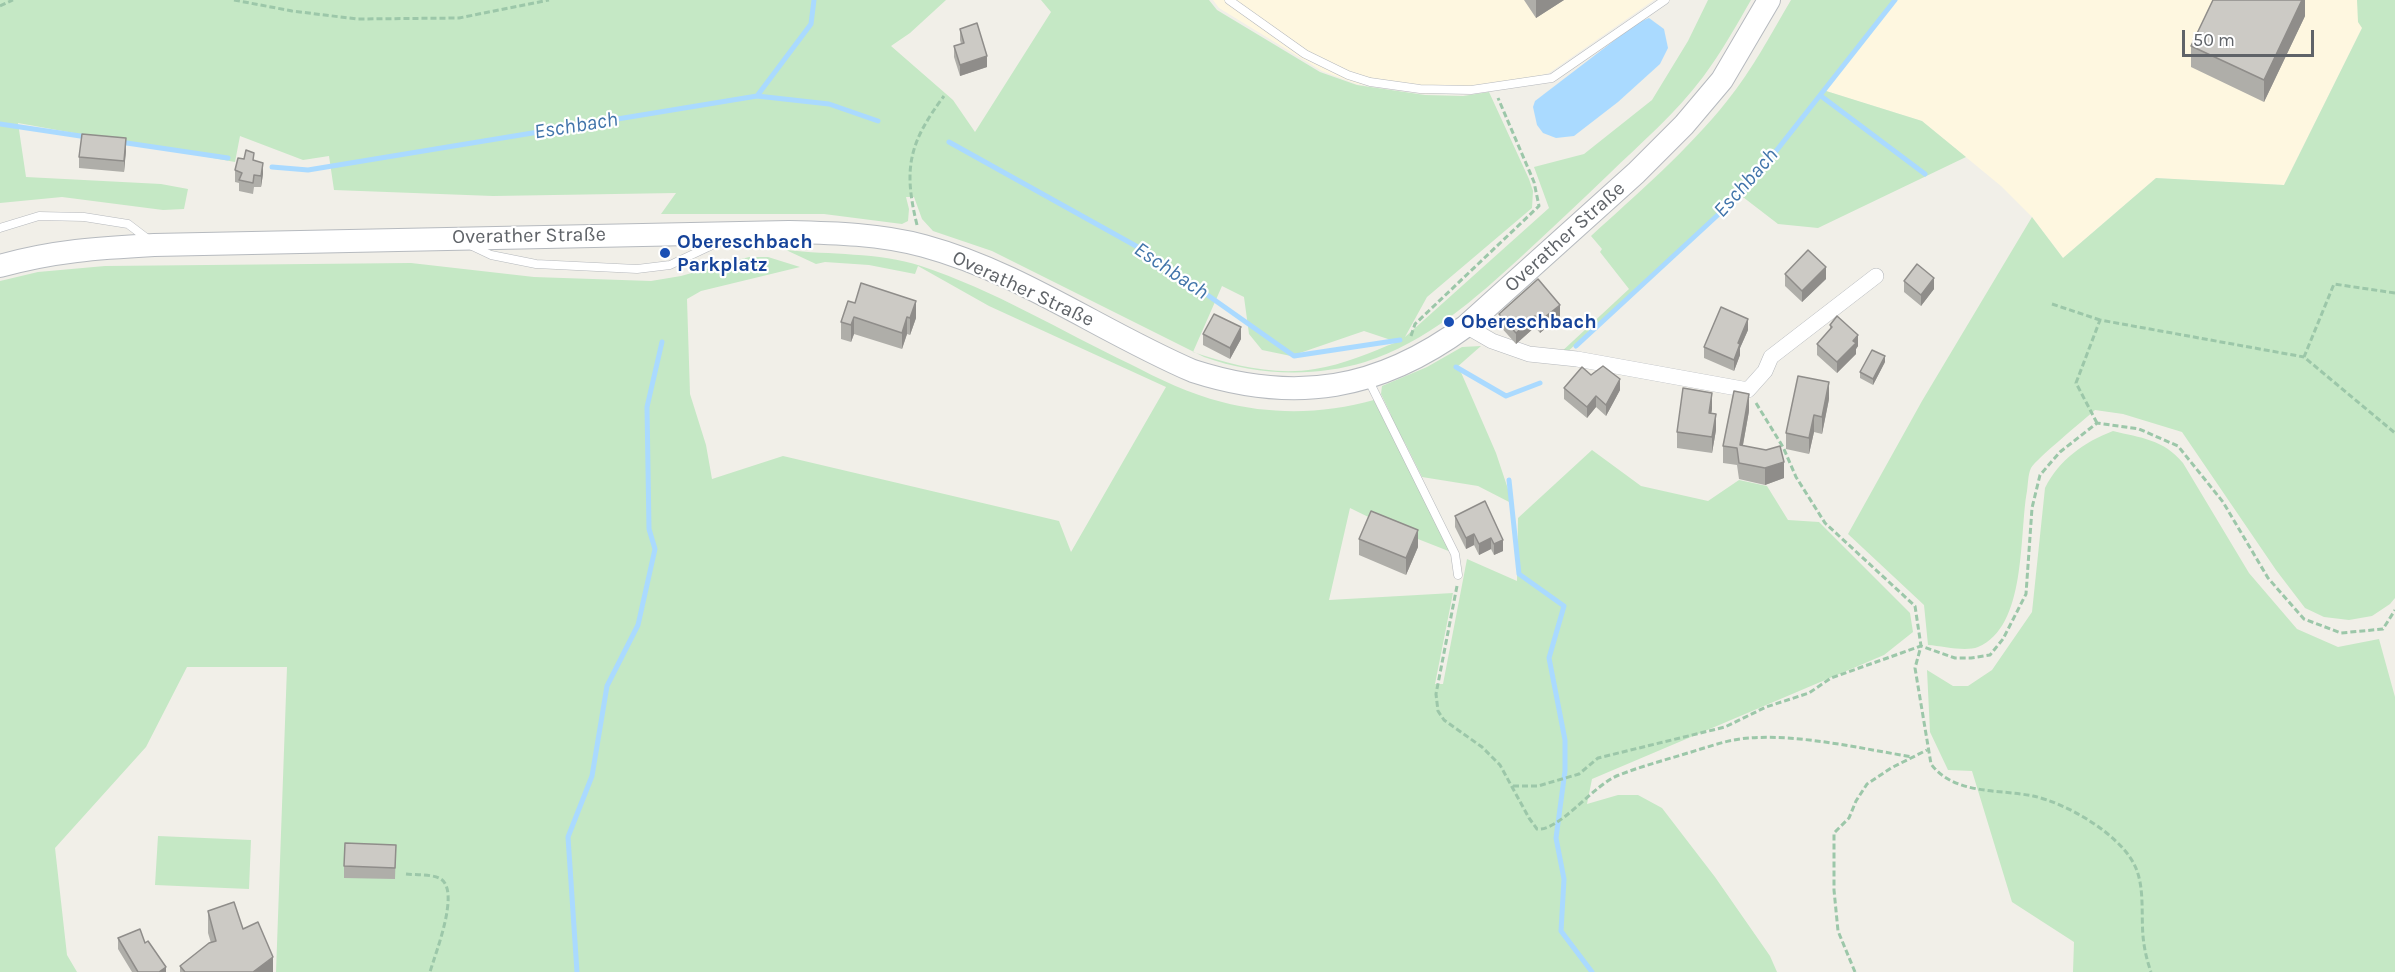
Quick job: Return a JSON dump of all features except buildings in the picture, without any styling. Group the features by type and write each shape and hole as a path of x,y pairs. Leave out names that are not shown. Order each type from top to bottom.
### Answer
{"main road":[{"name":"Overather Straße","path":"0,266 37,256 78,250 154,245 789,232 873,235 922,245 964,259 1017,282 1170,361 1216,379 1268,387 1295,389 1322,387 1368,378 1401,366 1437,348 1466,326 1636,173 1684,125 1722,80 1769,0"}],"street":[{"path":"1466,326 1492,341 1529,354 1576,359 1748,390 1765,371 1771,357 1876,276"}],"lane":[{"path":"1229,0 1296,48 1348,75 1370,82 1420,89 1471,90 1551,78 1665,0"},
{"path":"0,228 39,216 84,217 128,224 154,245"},
{"path":"454,238 491,255 536,264 637,269 670,265 738,233"},
{"path":"1368,378 1455,554 1458,575"}],"path":[{"path":"0,6 13,0"},
{"path":"234,0 291,11 368,19 459,18 549,0"},
{"path":"1401,366 1415,324 1539,206 1534,182 1493,87"},
{"path":"922,245 912,206 909,169 917,139 926,120 944,96"},
{"path":"2304,357 2334,284 2395,294"},
{"path":"2052,304 2100,320 2304,357 2395,433"},
{"path":"2097,423 2076,383 2100,320"},
{"path":"1748,390 1783,447 1796,477 1825,523 1915,606 1921,646 1915,668 1931,764 1938,773 1950,781 1983,790 2033,796 2063,806 2098,827 2117,843 2134,864 2140,885 2143,939 2151,972"},
{"path":"1513,786 1538,786 1579,774 1598,758 1725,727 1766,707 1809,693 1831,678 1921,646 1955,658 1990,655 2003,639 2025,594 2032,508 2040,475 2060,452 2097,423 2139,429 2178,446 2223,502 2268,578 2304,619 2341,633 2383,629 2395,610"},
{"path":"1458,575 1457,593 1436,694 1438,711 1444,720 1482,747 1500,765 1528,818 1537,829 1544,830 1562,820 1607,779 1724,742 1775,737 1913,757"},
{"path":"1855,972 1838,931 1834,890 1834,833 1849,818 1867,784 1927,750"},
{"path":"406,874 439,878 446,884 449,892 430,972"}],"shaded area":[{"path":"1213,0 1654,0 1549,73 1490,90 1463,94 1426,94 1357,84 1322,71 1219,8"},
{"path":"1894,0 2359,0 2362,28 2284,185 2156,178 2063,258 2032,217 2001,186 1922,121 1823,90"}],"green space":[{"path":"0,0 946,0 910,33 891,46 953,100 975,132 1051,12 1041,0 1209,0 1217,10 1320,72 1357,85 1425,95 1463,96 1489,92 1529,179 1533,191 1532,208 1427,297 1405,337 1549,208 1534,167 1584,154 1652,100 1688,41 1708,0 1751,0 1716,58 1681,103 1587,195 1486,288 1449,318 1409,343 1365,362 1325,370 1304,372 1263,371 1223,363 1196,353 1253,368 1300,371 1357,358 1397,342 1364,331 1291,356 1262,350 1249,334 1244,297 1222,286 1193,352 992,251 933,231 922,219 914,197 906,197 909,209 908,221 902,224 824,214 661,214 676,193 493,196 334,190 329,156 303,160 240,136 235,162 18,123 26,177 161,184 188,189 184,209 163,210 62,197 0,203"},
{"path":"1791,0 1894,0 1823,90 1922,121 1966,157 1818,228 1778,224 1739,194 1564,355 1559,354 1629,289 1600,252 1602,249 1591,236 1662,171 1712,119 1745,77"},
{"path":"2357,0 2395,0 2395,598 2372,616 2349,620 2324,617 2305,608 2276,570 2182,432 2123,414 2095,410 2031,468 2018,578 2005,620 1994,636 1973,648 1960,649 1928,645 1924,605 1848,534 1922,401 2032,217 2063,258 2156,178 2284,185 2362,28 2358,22"},
{"path":"786,250 888,258 921,266 1001,299 1163,381 1222,402 1260,409 1298,411 1336,408 1374,400 1451,552 1395,530 1350,508 1329,600 1453,593 1435,684 1443,684 1467,559 1517,581 1518,518 1592,450 1641,486 1708,501 1739,480 1767,486 1788,520 1819,522 1910,613 1913,632 1884,655 1592,779 1587,804 1618,795 1638,795 1662,808 1715,877 1770,956 1777,972 276,972 287,667 187,667 146,747 55,848 67,955 77,972 0,972 0,281 38,272 105,266 411,263 534,277 651,281 681,276 749,257 768,257 800,267 701,291 687,299 690,394 706,445 712,479 783,456 1059,521 1071,552 1166,387 989,306 918,266 915,274 869,265 825,262 816,264"},
{"path":"1481,346 1456,368 1460,370 1496,453 1513,504 1478,486 1422,477 1405,443 1386,417 1391,415 1381,394 1382,386 1427,367 1462,347"},
{"path":"2113,431 2159,444 2183,463 2249,573 2297,629 2338,647 2379,639 2395,697 2395,972 2073,972 2074,942 2012,902 1972,771 1948,770 1930,732 1927,670 1953,686 1968,686 1992,670 2032,612 2045,488 2057,469 2073,453"},
{"path":"158,836 251,840 249,889 155,885"}],"water":[{"path":"1649,18 1664,29 1668,48 1660,64 1618,102 1574,136 1556,138 1543,133 1537,125 1533,107 1535,101 1637,23"}],"waterway":[{"path":"757,96 811,24 814,0"},
{"name":"Eschbach","path":"1576,346 1747,188 1895,0"},
{"name":"Eschbach","path":"272,167 308,170 757,96 829,104 878,121"},
{"path":"1821,96 1925,174"},
{"name":"Eschbach","path":"0,124 87,137"},
{"name":"Eschbach","path":"120,142 228,158"},
{"name":"Eschbach","path":"949,142 1145,251 1294,356 1400,340"},
{"path":"577,972 568,837 592,776 607,686 638,625 655,549 649,529 647,407 662,342"},
{"name":"Eschbach","path":"1456,367 1506,396 1540,383"},
{"path":"1509,480 1519,574 1564,606 1549,658 1565,740 1565,771 1556,838 1564,879 1561,931 1592,972"}],"place":[{"name":"Obereschbach Parkplatz","path":"665,253"},
{"name":"Obereschbach","path":"1449,322"}]}
